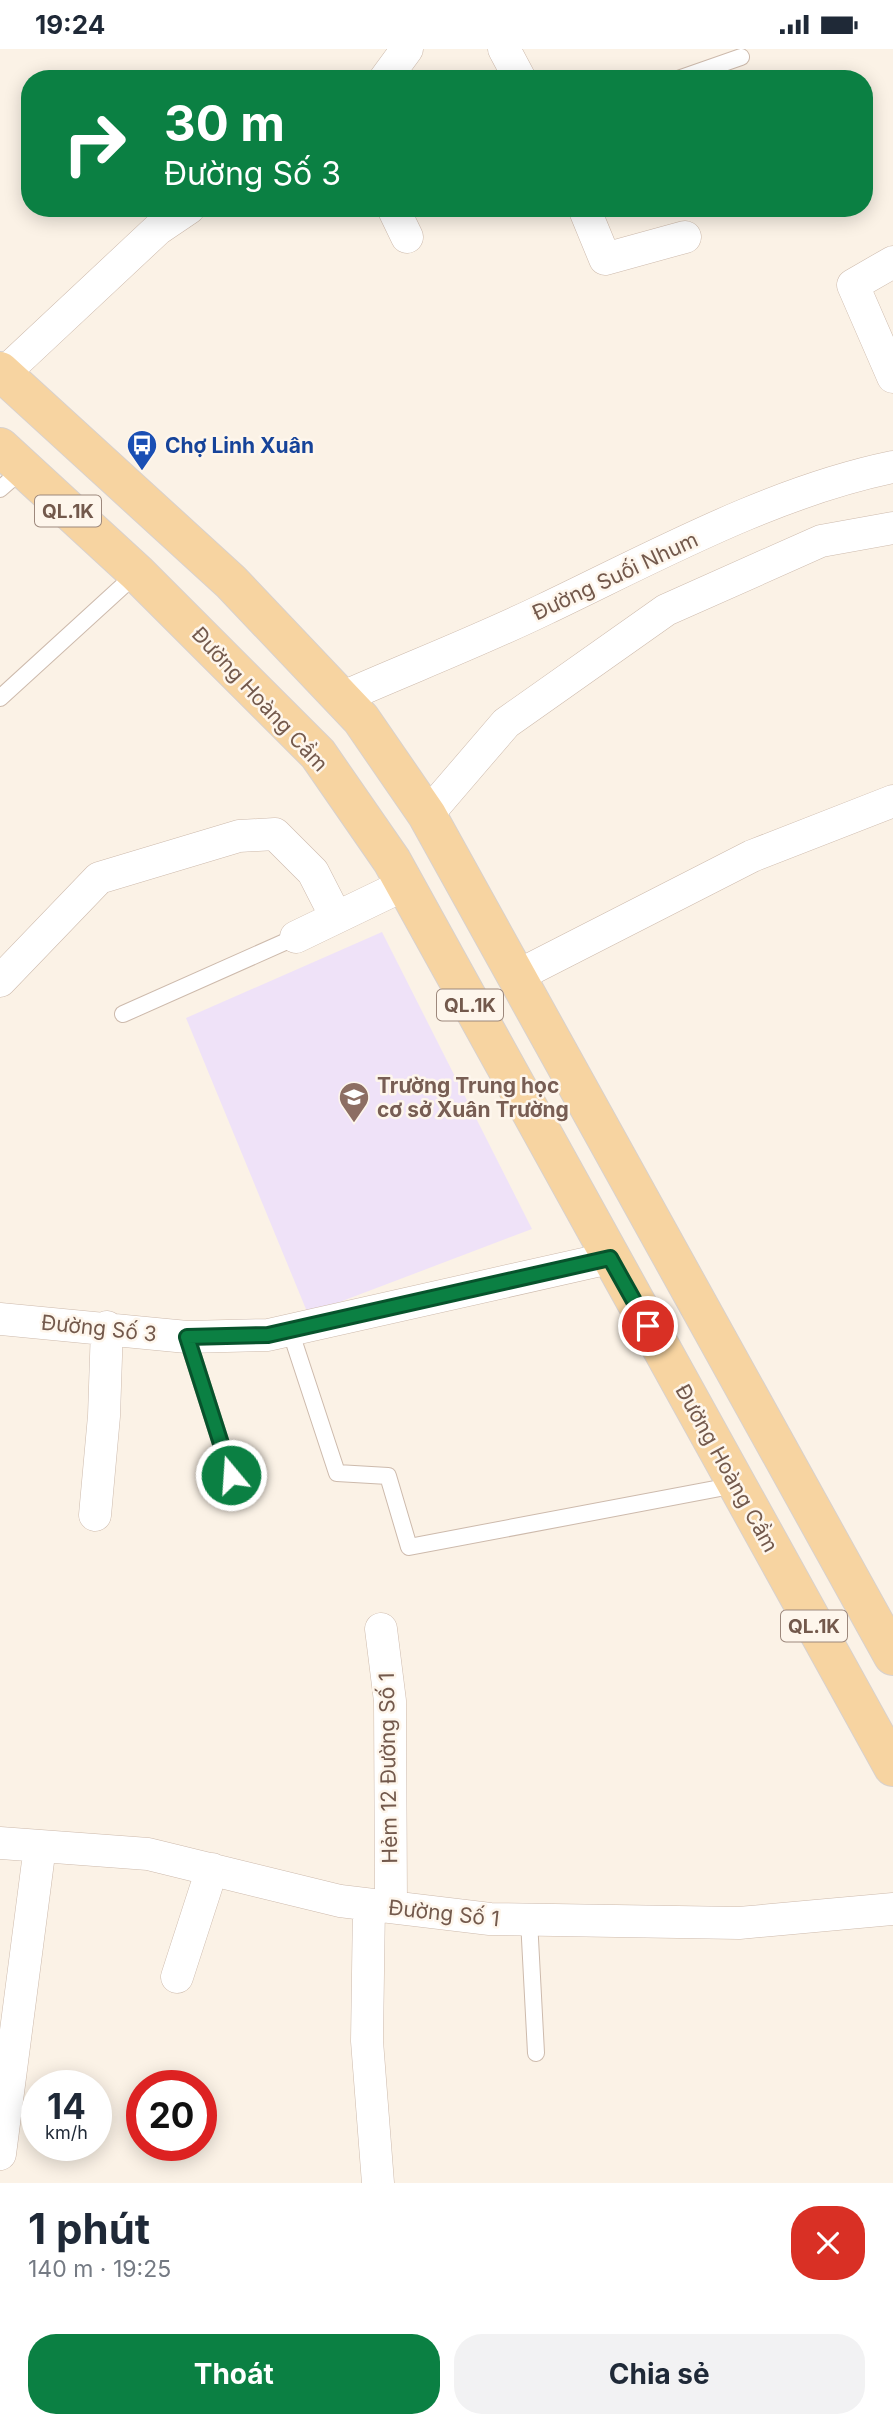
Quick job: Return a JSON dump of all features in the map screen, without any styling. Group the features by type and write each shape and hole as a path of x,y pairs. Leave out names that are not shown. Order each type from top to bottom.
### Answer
{"main road":[{"name":"QL.1K","path":"1,372 231,582 361,719 427,815 887,1634"},
{"name":"Đường Hoàng Cầm","path":"8,469 137,573 318,754 392,861 893,1767"}],"street":[{"path":"392,70 407,49"},
{"path":"504,49 515,70"},
{"path":"1,372 158,229 176,217"},
{"path":"397,217 407,237"},
{"path":"588,217 605,258 685,237"},
{"path":"893,262 853,285 893,377"},
{"name":"Đường Suối Nhum","path":"341,698 542,611 671,547 845,477 893,467"},
{"path":"427,815 506,723 666,610 821,541 893,528"},
{"path":"517,977 752,856 893,801"},
{"path":"0,981 99,878 239,836 275,834 313,872 336,918"},
{"path":"296,937 404,885"},
{"name":"Đường Số 3","path":"0,1319 107,1327 187,1337 242,1338 290,1330 610,1258"},
{"path":"95,1515 104,1416 107,1327"},
{"name":"Hẻm 12 Đường Số 1","path":"378,2183 367,2041 380,1906 390,1701 381,1629"},
{"name":"Đường Số 1","path":"0,1843 148,1854 340,1901 490,1919 739,1923 893,1909"},
{"path":"0,2154 40,1846"},
{"path":"177,1976 212,1869"}],"lane":[{"path":"704,70 741,57"},
{"path":"0,698 137,573"},
{"path":"122,1014 296,937"},
{"path":"290,1330 337,1473 388,1476 409,1547 736,1485"},
{"path":"187,1337 231,1475"},
{"path":"529,1920 536,2053"}],"shaded area":[{"name":"Trường Trung học cơ sở Xuân Trường","path":"382,932 532,1229 308,1314 186,1018"}],"place":[{"name":"Chợ Linh Xuân","path":"142,472"},
{"name":"Trường Trung học cơ sở Xuân Trường","path":"354,1124"}],"route":[{"path":"231,1475 187,1337 242,1338 268,1335 610,1258 648,1326"}]}
